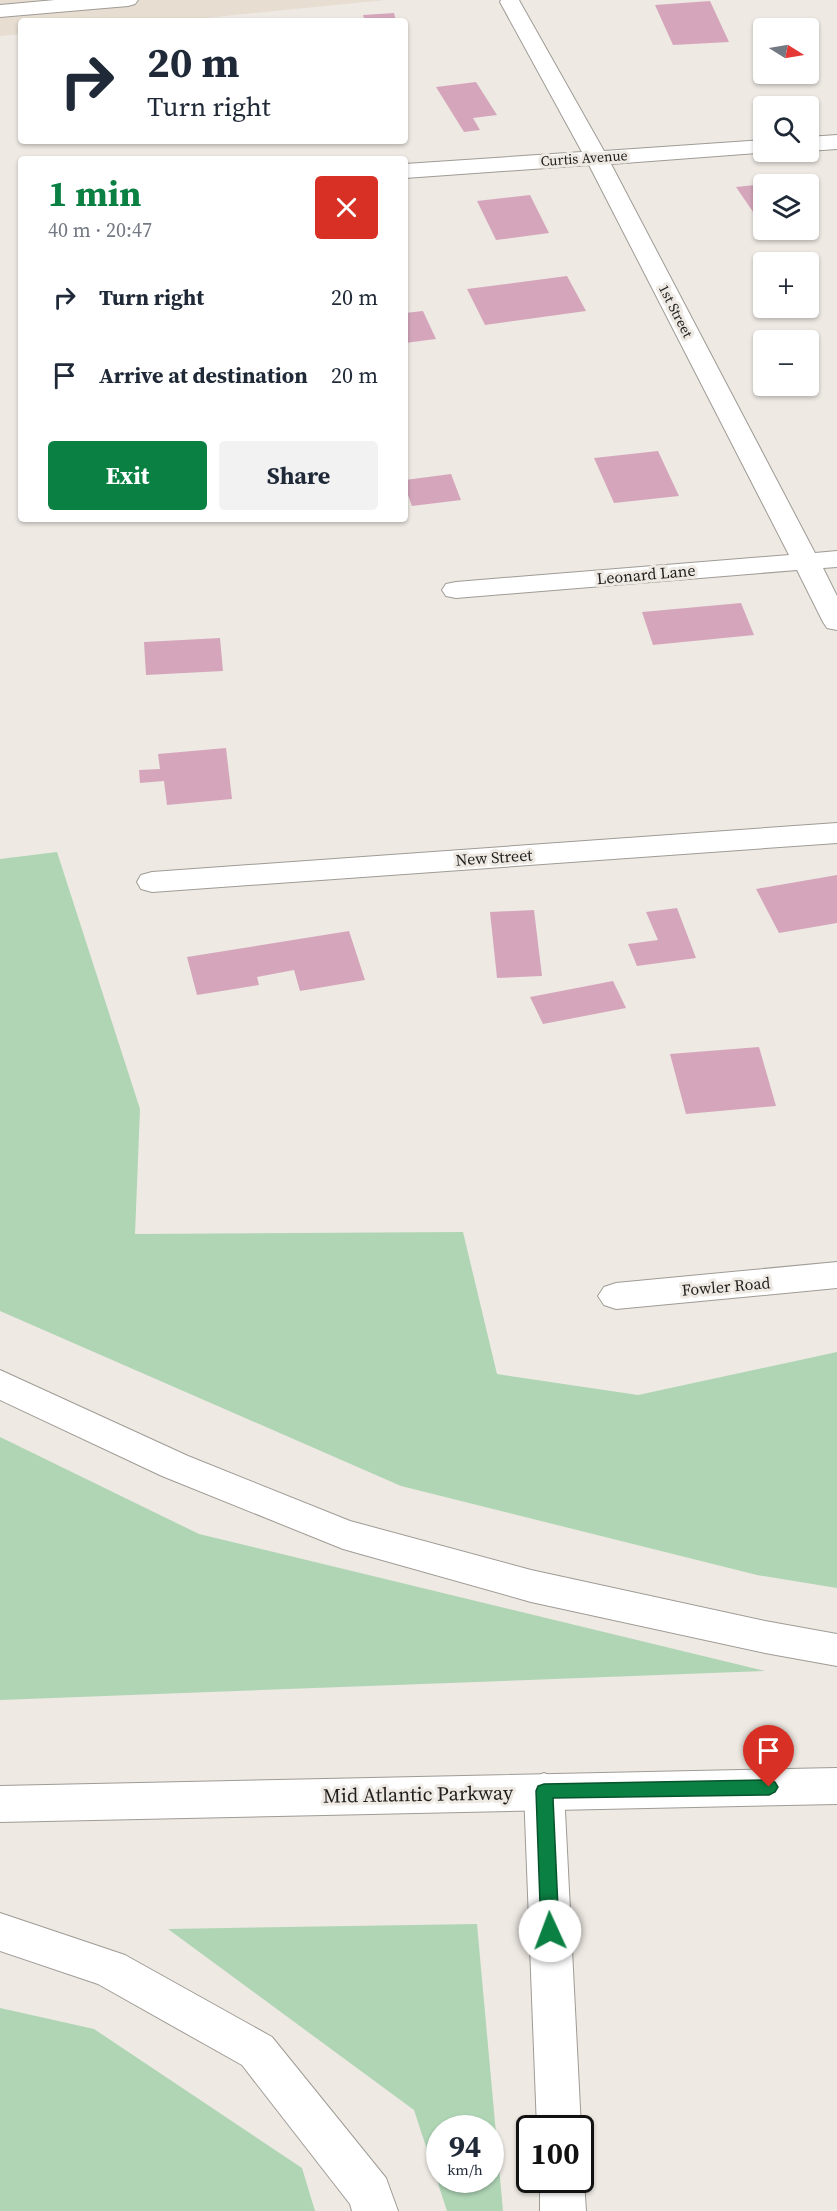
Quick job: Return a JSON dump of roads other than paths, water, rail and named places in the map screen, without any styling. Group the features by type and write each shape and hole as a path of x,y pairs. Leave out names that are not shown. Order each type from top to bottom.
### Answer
{"main road":[{"path":"0,11 128,0"},
{"name":"1st Street","path":"510,2 596,157 837,622"},
{"path":"819,143 837,142"},
{"name":"Curtis Avenue","path":"408,171 753,148"},
{"name":"Leonard Lane","path":"456,590 837,559"},
{"name":"New Street","path":"152,882 837,833"},
{"name":"Fowler Road","path":"616,1296 837,1275"},
{"path":"0,1384 175,1466 344,1533 531,1586 765,1637 837,1650"},
{"name":"Mid Atlantic Parkway","path":"0,1804 837,1786"},
{"path":"544,1791 559,2115"},
{"path":"0,1932 110,1969 257,2051 370,2193 375,2211"},
{"path":"562,2193 563,2211"}]}
